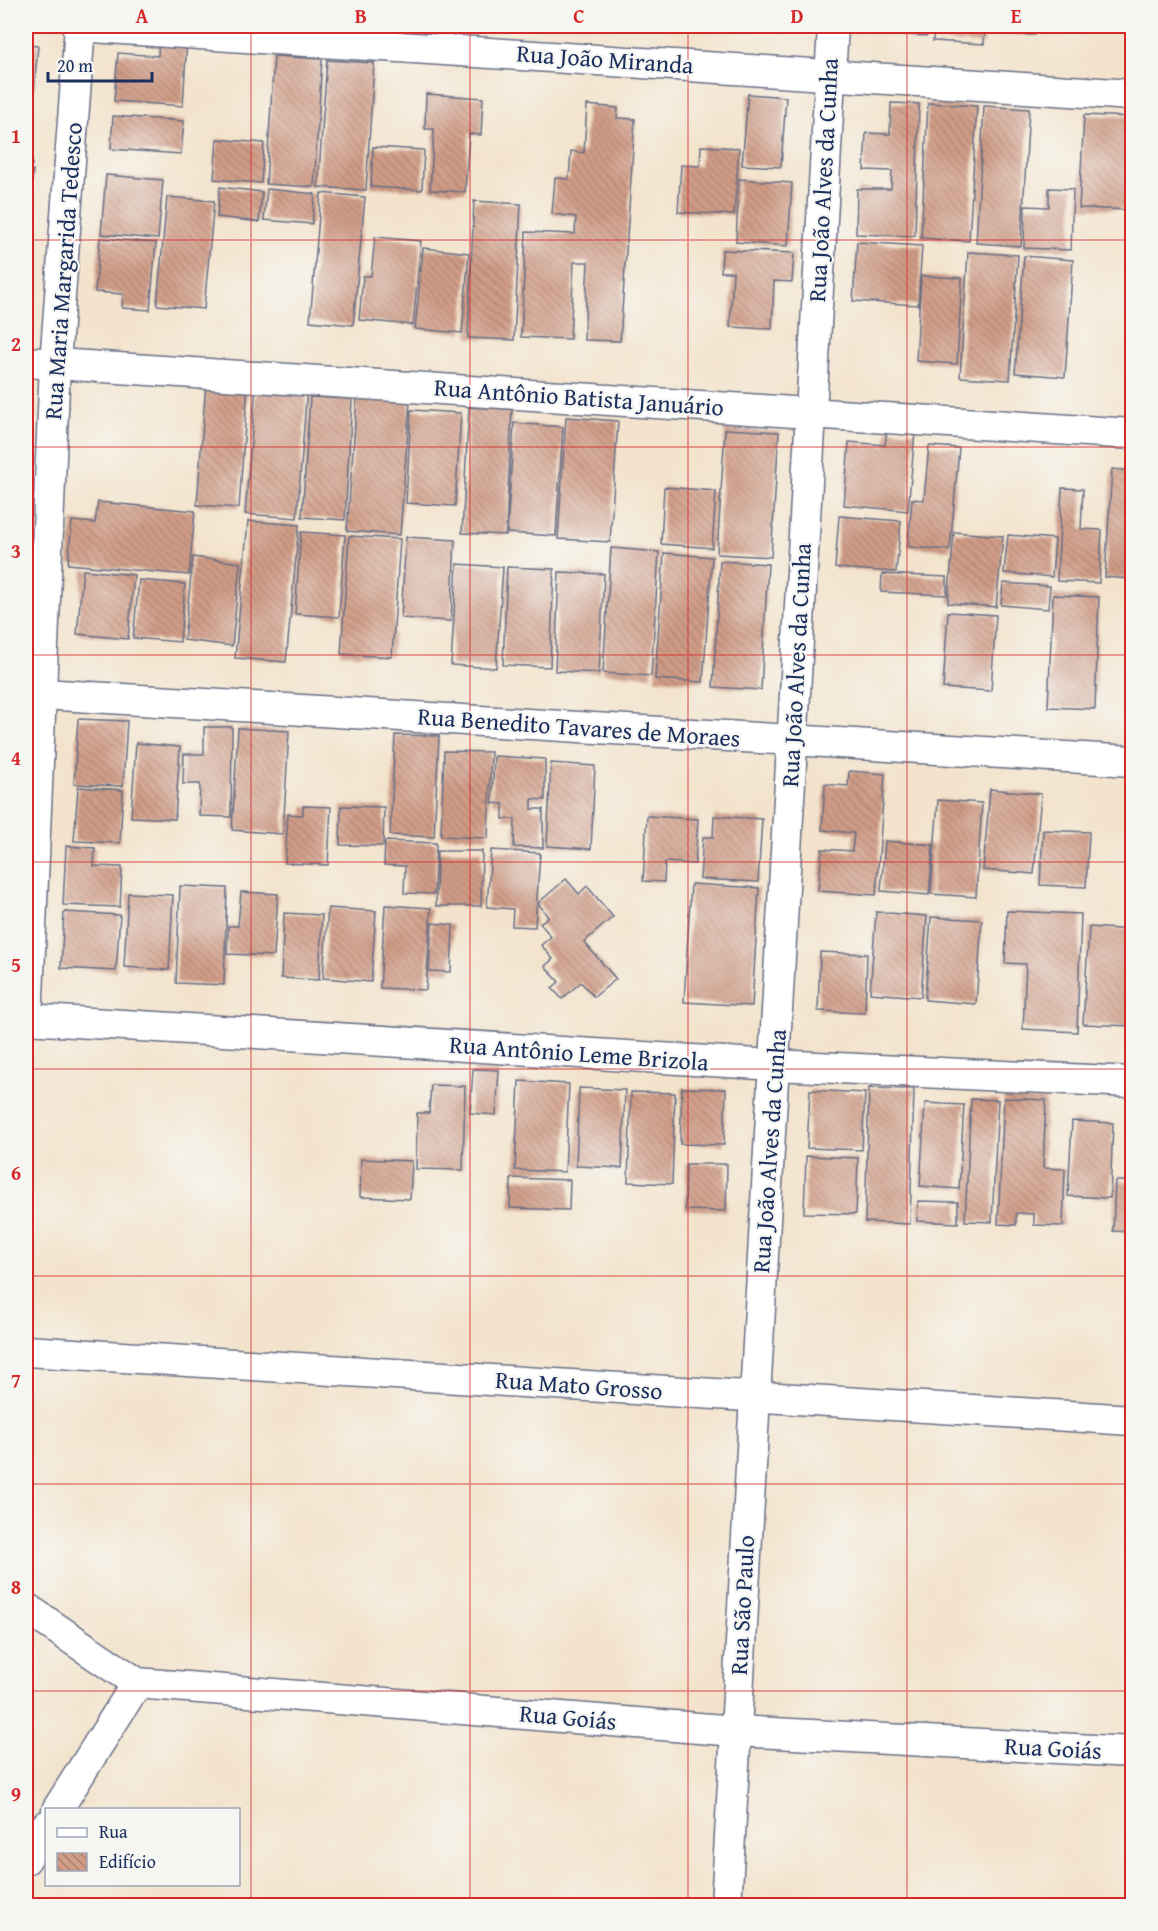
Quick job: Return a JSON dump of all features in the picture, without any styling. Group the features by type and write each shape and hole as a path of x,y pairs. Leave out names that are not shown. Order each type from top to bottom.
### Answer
{"street":[{"name":"Rua João Miranda","path":"79,26 1132,94"},
{"name":"Rua Maria Margarida Tedesco","path":"26,1019 33,693 79,26"},
{"name":"Rua João Alves da Cunha","path":"759,1305 775,1065 833,26"},
{"name":"Rua Antônio Batista Januário","path":"26,362 1132,434"},
{"name":"Rua Benedito Tavares de Moraes","path":"33,693 1132,761"},
{"name":"Rua Antônio Leme Brizola","path":"26,1019 775,1065 1132,1082"},
{"name":"Rua São Paulo","path":"726,1905 759,1305"},
{"name":"Rua Mato Grosso","path":"26,1351 1132,1420"},
{"name":"Rua Goiás","path":"26,1608 137,1683 735,1731 1132,1752"},
{"path":"58,1808 137,1683"},
{"path":"26,1859 45,1828"}],"building":[{"path":"701,26 748,26 748,31 701,29"},
{"path":"882,26 927,26 927,36 882,34"},
{"path":"934,26 985,26 984,44 933,41"},
{"path":"1005,26 1035,26 1035,35 1005,34"},
{"path":"159,37 187,38 183,106 114,101 118,53 158,56"},
{"path":"26,45 38,46 32,112 26,111"},
{"path":"274,56 322,59 314,187 266,184"},
{"path":"327,60 374,63 366,190 318,187"},
{"path":"426,94 483,98 481,135 469,134 465,192 430,190 434,129 425,129"},
{"path":"748,94 786,97 781,167 742,165"},
{"path":"891,103 919,104 915,236 856,234 857,189 891,189 892,171 864,170 866,133 890,134"},
{"path":"928,103 977,106 969,241 921,238"},
{"path":"587,105 618,108 617,118 635,119 620,341 584,340 588,262 574,262 570,339 521,337 526,232 575,234 576,217 552,214 555,178 569,179 571,151 584,153"},
{"path":"984,106 1029,109 1021,246 976,243"},
{"path":"26,113 33,113 32,165 26,164"},
{"path":"1084,115 1132,117 1132,210 1079,208"},
{"path":"113,116 184,121 181,154 111,149"},
{"path":"217,139 264,143 261,183 214,179"},
{"path":"701,146 739,148 734,215 678,212 681,165 700,166"},
{"path":"373,147 424,150 422,190 371,187"},
{"path":"26,170 33,170 28,228 26,228"},
{"path":"106,175 163,180 158,239 101,234"},
{"path":"739,179 792,183 788,246 736,242"},
{"path":"220,187 262,192 259,222 217,217"},
{"path":"1049,188 1073,189 1071,250 1024,248 1025,206 1049,207"},
{"path":"267,189 315,194 312,224 264,220"},
{"path":"321,193 365,197 353,325 310,321"},
{"path":"167,197 214,201 204,309 157,305"},
{"path":"474,201 521,204 514,340 468,338"},
{"path":"26,234 28,234 27,257 26,256"},
{"path":"375,237 421,241 413,325 359,320 363,276 371,276"},
{"path":"100,238 156,243 150,310 122,308 123,294 95,292"},
{"path":"857,242 922,246 918,305 853,301"},
{"path":"423,248 469,253 462,333 415,329"},
{"path":"722,250 794,253 792,282 774,281 772,329 730,327 733,272 721,272"},
{"path":"968,252 1018,255 1010,380 960,377"},
{"path":"1024,256 1073,260 1065,377 1015,373"},
{"path":"921,276 962,278 957,364 916,361"},
{"path":"206,381 248,384 239,508 197,505"},
{"path":"256,384 307,388 297,518 245,514"},
{"path":"310,397 352,399 345,520 302,517"},
{"path":"357,397 410,401 400,535 347,531"},
{"path":"469,407 512,409 506,535 462,533"},
{"path":"411,410 461,413 455,506 406,503"},
{"path":"566,417 618,421 610,542 558,539"},
{"path":"514,423 563,427 556,536 507,533"},
{"path":"725,429 779,432 771,557 717,554"},
{"path":"887,430 915,432 908,511 844,505 849,442 885,445"},
{"path":"929,446 959,448 950,550 908,547 912,499 924,500"},
{"path":"26,450 31,450 27,496 26,496"},
{"path":"1112,469 1132,471 1132,579 1105,577"},
{"path":"664,487 716,491 712,548 661,544"},
{"path":"1062,488 1083,489 1081,529 1102,530 1099,583 1057,581"},
{"path":"98,502 195,511 189,575 68,564 72,521 95,523"},
{"path":"839,516 901,521 896,572 835,568"},
{"path":"248,521 299,525 286,662 235,658"},
{"path":"301,532 345,535 339,617 295,614"},
{"path":"954,532 1003,536 996,607 948,603"},
{"path":"1008,535 1055,539 1052,577 1004,573"},
{"path":"349,536 400,539 392,657 341,654"},
{"path":"406,537 455,540 451,621 401,618"},
{"path":"611,548 659,552 651,676 603,673"},
{"path":"664,553 712,557 703,682 655,679"},
{"path":"193,557 240,563 232,646 184,640"},
{"path":"720,561 768,564 761,690 713,687"},
{"path":"457,564 503,567 496,668 451,665"},
{"path":"507,567 554,569 550,667 503,665"},
{"path":"83,570 134,575 128,639 77,634"},
{"path":"559,572 604,574 599,673 555,671"},
{"path":"882,574 947,577 947,595 881,592"},
{"path":"139,580 185,584 180,642 133,638"},
{"path":"1003,583 1050,586 1048,609 1001,605"},
{"path":"1053,595 1099,597 1095,709 1048,707"},
{"path":"948,612 996,615 991,691 943,688"},
{"path":"78,719 127,721 123,786 74,784"},
{"path":"204,727 232,727 231,817 199,816 200,784 183,784 184,754 204,754"},
{"path":"238,728 289,731 283,834 232,830"},
{"path":"395,735 439,736 434,837 390,835"},
{"path":"136,743 180,747 175,819 131,817"},
{"path":"444,751 491,752 488,838 441,836"},
{"path":"494,756 545,759 545,800 532,799 532,809 543,809 543,848 514,847 515,819 503,819 503,804 492,803"},
{"path":"551,763 595,766 591,849 547,846"},
{"path":"849,771 885,774 876,895 818,891 822,849 852,851 854,833 822,830 825,784 848,786"},
{"path":"78,787 123,790 120,843 74,841"},
{"path":"990,789 1041,794 1034,874 983,870"},
{"path":"938,800 982,803 976,897 931,894"},
{"path":"303,806 331,807 328,865 285,863 288,814 303,815"},
{"path":"341,806 384,807 383,846 340,845"},
{"path":"647,816 698,819 695,864 665,862 664,882 643,881"},
{"path":"714,816 762,819 758,882 700,879 703,837 713,837"},
{"path":"1043,830 1089,832 1086,887 1040,885"},
{"path":"385,841 436,843 434,894 404,893 405,866 384,865"},
{"path":"885,841 933,845 929,895 881,891"},
{"path":"66,846 95,848 94,866 122,867 120,907 63,905"},
{"path":"491,850 540,853 535,927 512,926 513,909 487,907"},
{"path":"437,851 482,851 481,906 436,906"},
{"path":"566,879 579,894 587,886 613,917 584,942 616,979 594,997 581,982 562,999 552,988 559,982 545,966 553,959 541,945 551,937 540,923 548,917 538,903"},
{"path":"691,884 759,888 752,1006 684,1002"},
{"path":"180,886 227,888 224,985 176,983"},
{"path":"241,892 278,894 274,956 227,954 228,926 238,926"},
{"path":"128,893 173,895 169,970 124,967"},
{"path":"385,905 431,908 426,990 380,988"},
{"path":"328,908 376,911 371,982 323,978"},
{"path":"1007,911 1081,914 1077,1032 1023,1029 1026,964 1005,963"},
{"path":"64,912 120,915 116,971 61,968"},
{"path":"876,912 927,916 921,997 870,993"},
{"path":"284,913 322,915 319,980 281,978"},
{"path":"931,917 982,920 976,1004 925,1000"},
{"path":"432,923 453,925 451,972 429,971"},
{"path":"1089,927 1132,930 1132,1026 1083,1024"},
{"path":"820,952 867,954 865,1013 818,1011"},
{"path":"473,1069 499,1070 496,1115 470,1113"},
{"path":"519,1081 569,1084 565,1172 515,1170"},
{"path":"431,1085 465,1086 463,1170 416,1169 417,1113 429,1113"},
{"path":"579,1088 625,1090 622,1168 576,1166"},
{"path":"682,1088 726,1089 724,1145 680,1144"},
{"path":"869,1088 914,1089 910,1224 865,1222"},
{"path":"810,1090 865,1093 862,1150 807,1148"},
{"path":"631,1092 675,1093 672,1184 628,1182"},
{"path":"1004,1098 1046,1100 1043,1168 1065,1169 1063,1226 1034,1225 1034,1214 1016,1213 1016,1225 998,1224"},
{"path":"971,1099 998,1100 992,1222 965,1221"},
{"path":"925,1103 964,1105 959,1189 920,1186"},
{"path":"1072,1121 1113,1123 1110,1198 1068,1196"},
{"path":"806,1156 858,1158 856,1214 804,1213"},
{"path":"361,1159 412,1161 410,1199 360,1197"},
{"path":"686,1164 727,1164 726,1211 685,1210"},
{"path":"511,1178 570,1180 569,1210 510,1208"},
{"path":"1115,1181 1132,1181 1132,1232 1113,1231"},
{"path":"918,1201 958,1202 958,1223 917,1221"}]}
